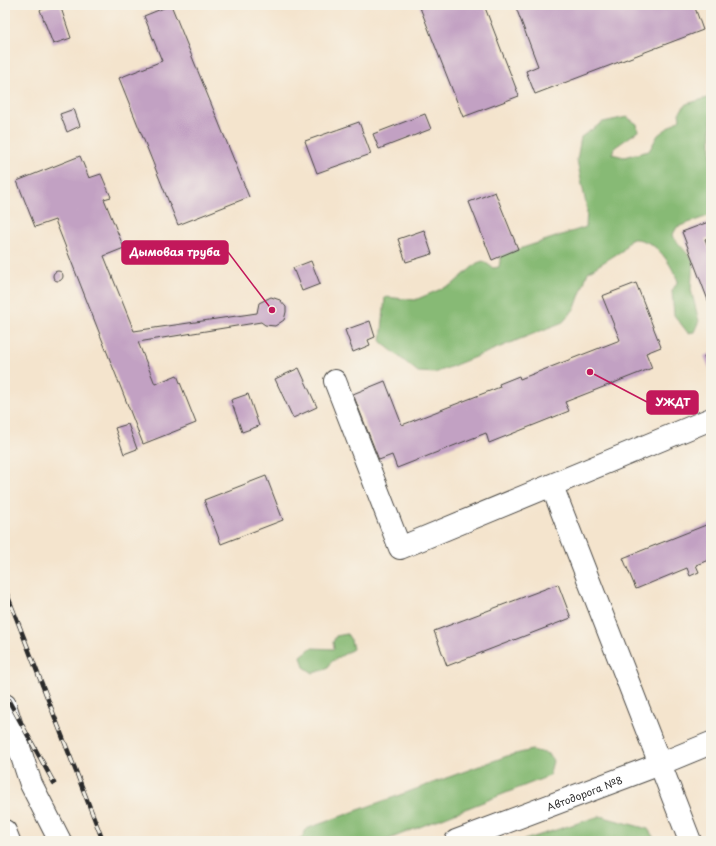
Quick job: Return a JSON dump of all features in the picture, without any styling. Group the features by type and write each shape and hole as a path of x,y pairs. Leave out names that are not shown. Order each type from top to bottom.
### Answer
{"street":[{"path":"336,381 400,548 711,419"},
{"path":"552,486 690,841"},
{"path":"5,705 31,784 60,841"},
{"name":"Автодорога №8","path":"456,841 660,764 711,742"},
{"path":"5,831 9,841"}],"green space":[{"path":"711,97 711,215 677,227 672,236 693,260 691,290 699,321 694,332 688,333 674,315 672,291 678,281 670,265 660,251 653,246 639,239 630,239 623,250 588,272 575,308 563,322 435,373 418,372 381,342 385,297 415,300 453,284 477,263 483,261 493,268 499,267 501,255 586,227 587,209 577,160 581,137 603,122 627,117 637,124 638,131 614,148 612,154 624,157 649,151 658,135 680,119 679,113 686,104"},
{"path":"347,634 351,640 353,649 331,662 327,669 313,673 304,667 301,656 311,648 334,649 333,642 336,636"},
{"path":"532,750 549,754 553,761 549,776 384,841 297,841 303,837 306,829 507,756"},
{"path":"600,816 648,829 656,841 521,841"}],"building":[{"path":"54,5 60,5 71,38 53,44 40,10"},
{"path":"171,5 249,197 178,225 119,78 162,61 144,16"},
{"path":"419,5 484,5 519,96 463,117"},
{"path":"515,5 694,5 703,30 535,94 526,71 538,66"},
{"path":"74,109 80,126 67,132 60,114"},
{"path":"425,114 431,129 379,149 373,134"},
{"path":"359,122 371,154 317,173 305,141"},
{"path":"80,156 89,178 101,174 111,197 104,199 124,248 104,256 134,331 257,313 259,303 271,297 280,300 286,307 284,320 275,326 265,325 261,322 138,342 155,384 177,375 196,423 143,444 55,220 35,227 17,181"},
{"path":"495,192 518,249 492,260 469,202"},
{"path":"711,221 711,237 705,239 711,254 711,308 682,232"},
{"path":"424,230 432,254 406,262 398,239"},
{"path":"311,261 320,284 302,291 293,268"},
{"path":"58,271 63,276 58,281 53,276"},
{"path":"636,283 661,347 646,353 652,368 565,402 569,411 489,443 486,433 397,468 392,455 379,460 353,394 385,381 402,425 500,387 499,384 519,376 520,379 620,340 602,296"},
{"path":"370,321 375,337 368,340 370,345 353,352 345,330"},
{"path":"711,353 711,369 710,370 704,356"},
{"path":"299,368 317,407 293,418 275,379"},
{"path":"248,394 259,426 242,432 231,400"},
{"path":"128,424 137,449 124,454 115,428"},
{"path":"266,476 283,520 221,544 204,500"},
{"path":"711,523 711,559 696,565 699,572 690,576 687,568 636,589 623,558"},
{"path":"558,584 571,618 447,666 434,631"}],"railway":[{"path":"5,589 103,841"},
{"path":"5,694 54,783"}],"place":[{"name":"Дымовая труба","path":"272,310"},
{"name":"УЖДТ","path":"590,372"}]}
